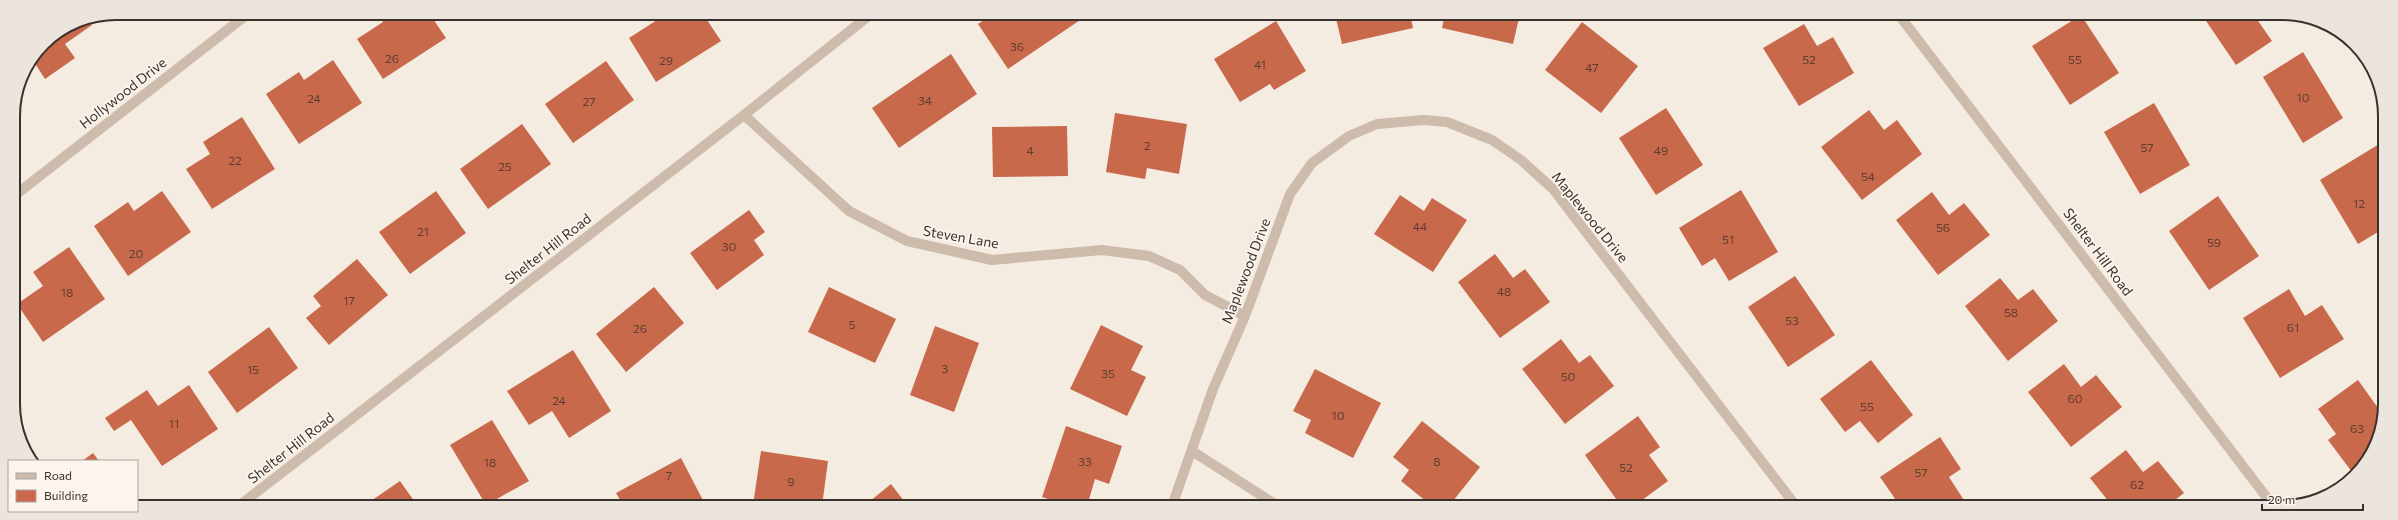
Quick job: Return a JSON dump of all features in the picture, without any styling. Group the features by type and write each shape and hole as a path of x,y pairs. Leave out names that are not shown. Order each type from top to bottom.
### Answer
{"street":[{"name":"Hollywood Drive","path":"20,191 240,20"},
{"name":"Shelter Hill Road","path":"246,500 744,115 863,20"},
{"name":"Shelter Hill Road","path":"1903,20 2269,500"},
{"name":"Steven Lane","path":"744,115 849,211 907,241 992,260 1102,250 1149,256 1180,270 1205,295 1245,316"},
{"name":"Maplewood Drive","path":"1174,500 1213,389 1245,316 1290,194 1312,163 1348,136 1377,124 1424,120 1447,122 1492,140 1521,160 1553,189 1791,500"},
{"path":"1192,451 1269,500"}],"building":[{"path":"382,20 434,20 446,38 383,79 357,39 383,22"},
{"path":"657,20 707,20 721,41 656,82 629,38"},
{"path":"984,20 1080,20 1008,69 978,24"},
{"path":"1336,20 1411,20 1413,28 1342,44"},
{"path":"1444,20 1519,20 1513,44 1442,28"},
{"path":"2073,20 2084,20 2119,73 2070,105 2032,46"},
{"path":"2205,20 2257,20 2272,41 2236,65"},
{"path":"1276,21 1306,71 1274,90 1270,84 1240,102 1214,59"},
{"path":"1582,22 1638,66 1601,113 1545,70"},
{"path":"90,23 92,25 65,44 75,58 45,79 36,64 44,53 68,33"},
{"path":"1804,24 1817,46 1833,37 1854,73 1799,106 1763,48"},
{"path":"2303,52 2343,118 2303,143 2263,77"},
{"path":"951,54 977,94 899,148 872,108"},
{"path":"333,60 362,103 299,144 266,94 299,72 304,80"},
{"path":"606,61 634,100 573,143 545,104"},
{"path":"2154,103 2190,165 2140,194 2104,132"},
{"path":"1666,108 1703,165 1656,195 1619,138"},
{"path":"1869,110 1884,130 1897,120 1922,154 1862,200 1821,147"},
{"path":"1115,113 1187,124 1179,174 1147,168 1145,179 1106,172"},
{"path":"242,117 275,169 212,209 186,169 210,154 203,142"},
{"path":"522,124 551,164 488,209 460,169"},
{"path":"1067,126 1068,176 993,177 992,127"},
{"path":"2378,145 2378,232 2358,244 2320,180"},
{"path":"1741,190 1778,252 1729,281 1715,258 1702,266 1679,228"},
{"path":"162,191 191,232 128,276 94,226 128,202 134,211"},
{"path":"436,191 466,233 410,274 379,232"},
{"path":"1932,192 1949,215 1964,203 1990,235 1938,275 1896,220"},
{"path":"1400,195 1424,211 1432,198 1467,220 1433,272 1374,234"},
{"path":"2218,196 2259,256 2209,290 2169,231"},
{"path":"749,210 765,232 754,240 764,255 717,290 690,253"},
{"path":"69,247 105,299 43,342 20,308 20,302 43,286 33,272"},
{"path":"1495,254 1513,278 1525,269 1550,302 1500,338 1458,282"},
{"path":"357,259 388,295 329,345 306,318 321,306 313,296"},
{"path":"1795,276 1835,335 1788,367 1748,307"},
{"path":"2000,278 2018,300 2033,289 2058,321 2008,361 1965,306"},
{"path":"654,287 684,323 626,372 596,334"},
{"path":"829,287 896,319 875,363 808,332"},
{"path":"2289,289 2305,316 2322,305 2344,339 2280,378 2243,318"},
{"path":"1101,325 1143,346 1131,370 1146,377 1127,416 1070,389"},
{"path":"935,326 979,343 954,412 910,395"},
{"path":"269,327 298,368 237,413 208,372"},
{"path":"1561,339 1579,363 1590,355 1614,386 1565,424 1522,369"},
{"path":"573,350 611,411 569,438 552,411 529,425 507,391"},
{"path":"1871,360 1913,415 1878,443 1860,421 1845,432 1820,399"},
{"path":"2064,364 2081,387 2096,375 2122,407 2071,447 2028,392"},
{"path":"1315,369 1381,403 1353,458 1305,433 1311,420 1293,411"},
{"path":"2358,380 2378,408 2376,423 2371,441 2362,457 2351,470 2328,440 2336,434 2318,409"},
{"path":"189,385 218,429 162,466 131,420 114,431 105,418 147,390 158,406"},
{"path":"1638,416 1660,447 1649,455 1668,481 1642,500 1617,500 1585,455"},
{"path":"492,420 529,481 495,500 483,500 450,445"},
{"path":"1422,421 1480,467 1454,500 1425,500 1401,481 1409,470 1393,457"},
{"path":"1066,426 1122,446 1109,484 1095,479 1089,500 1051,500 1042,497"},
{"path":"1940,437 1961,469 1949,477 1964,500 1896,500 1880,477"},
{"path":"2126,450 2143,472 2158,461 2184,493 2175,500 2107,500 2090,478"},
{"path":"761,451 828,461 823,500 754,500"},
{"path":"93,453 98,460 83,460"},
{"path":"681,458 703,500 620,500 616,493"},
{"path":"400,481 413,500 372,500"},
{"path":"891,484 903,500 871,500"}]}
